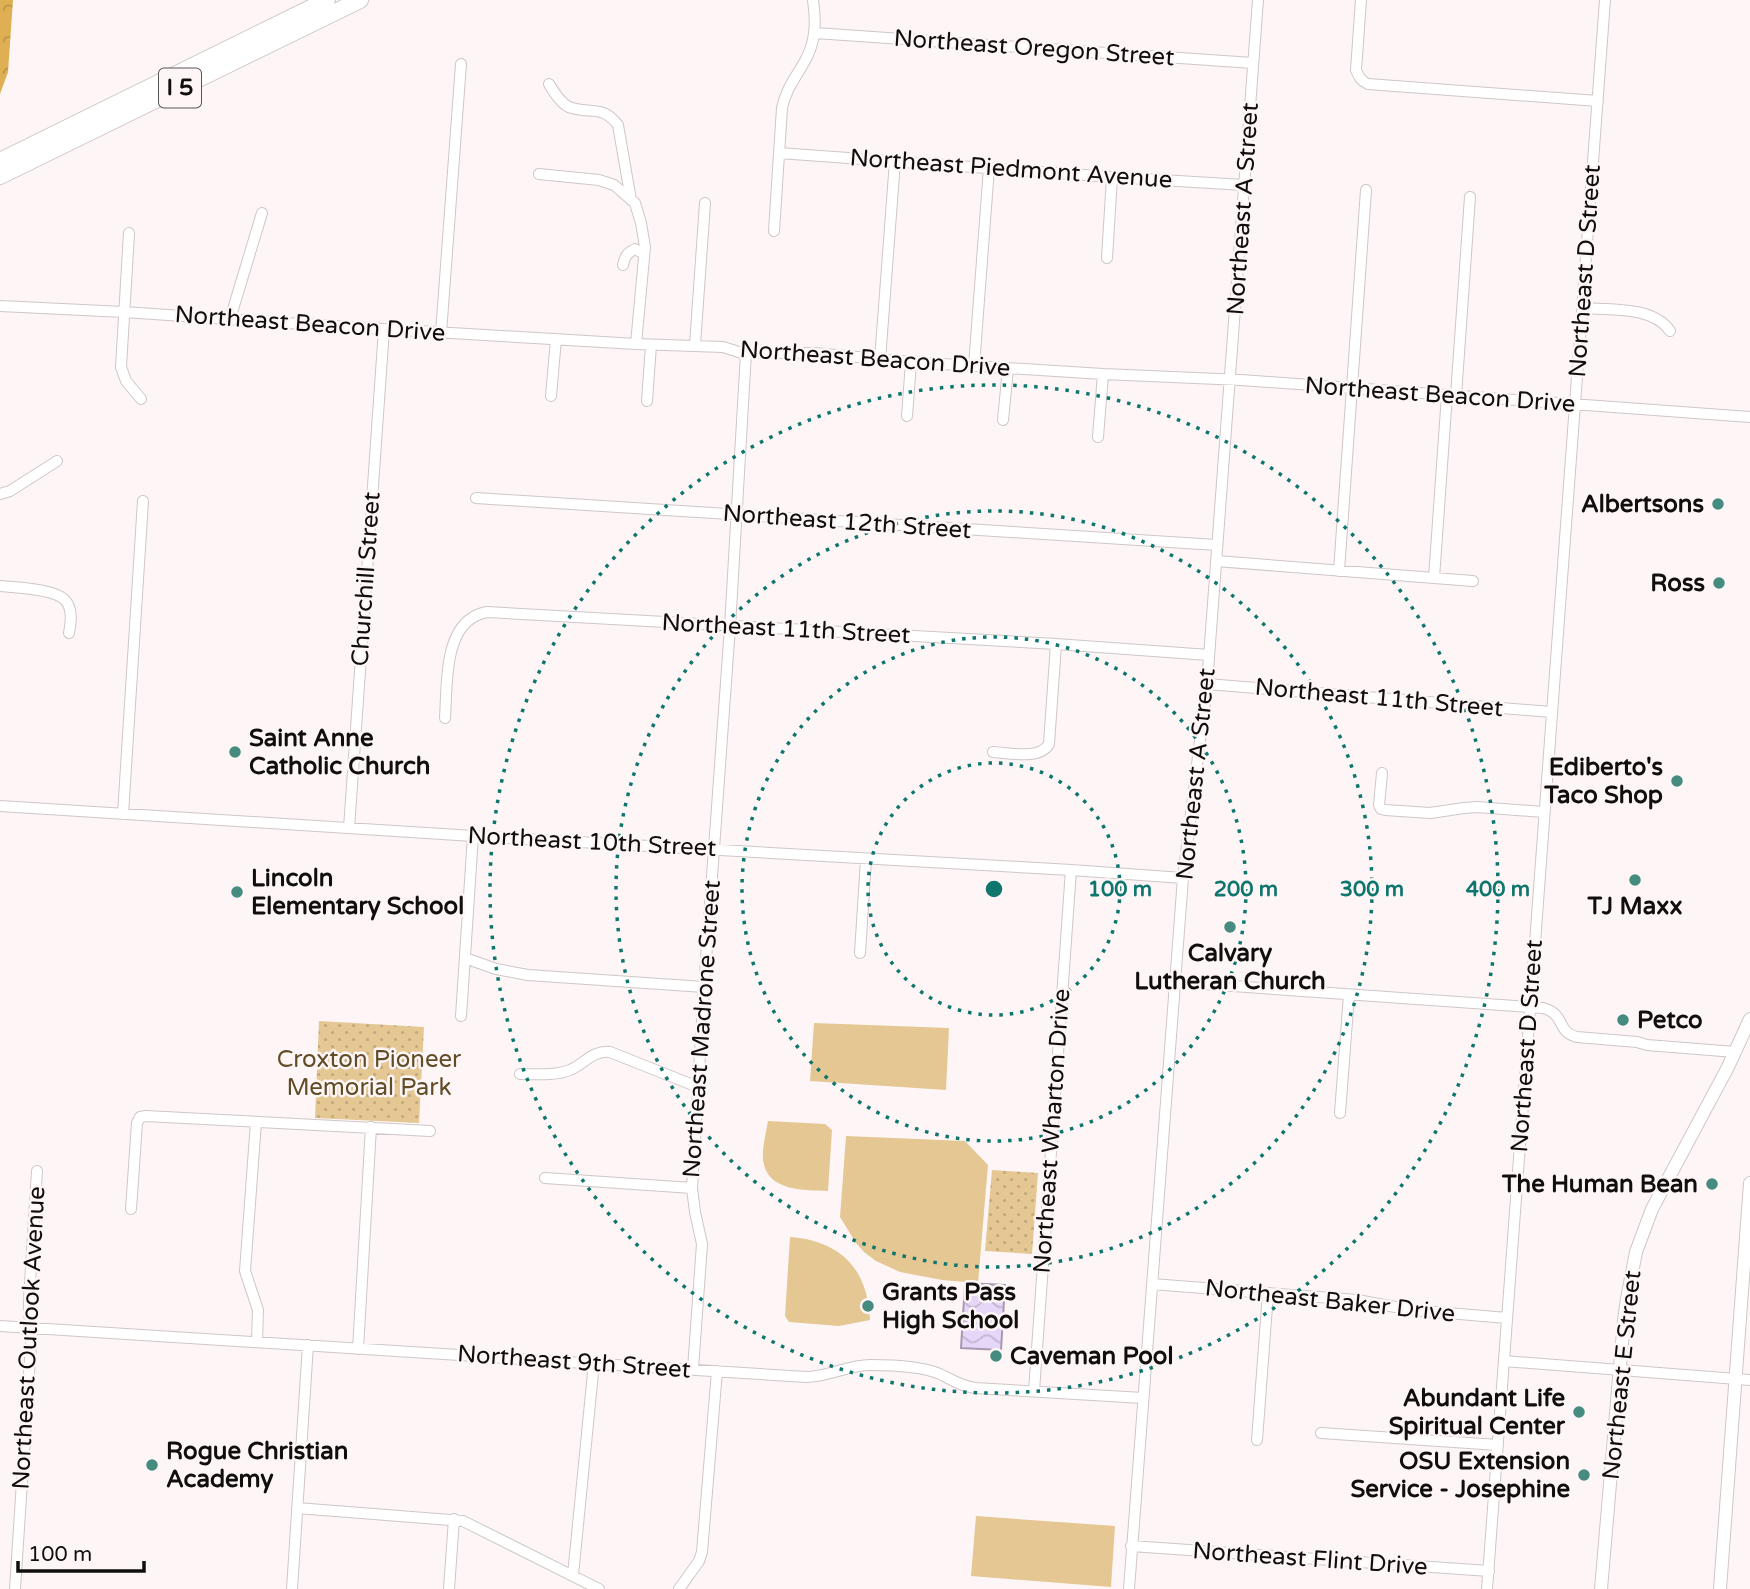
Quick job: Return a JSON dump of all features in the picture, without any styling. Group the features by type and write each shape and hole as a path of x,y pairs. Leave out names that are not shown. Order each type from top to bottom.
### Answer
{"highway":[{"name":"I 5","path":"0,161 327,0"},
{"name":"I 5","path":"0,176 360,0"}],"main road":[{"name":"Northeast E Street","path":"1601,1589 1619,1369 1627,1299 1636,1252 1657,1198 1750,1019"},
{"path":"1720,1589 1750,1183"}],"street":[{"path":"774,231 784,97 807,58 815,33 813,0"},
{"name":"Northeast A Street","path":"1129,1589 1183,878 1207,684 1258,0"},
{"path":"1361,0 1356,70 1358,77 1368,84 1598,101"},
{"name":"Northeast D Street","path":"1488,1589 1605,0"},
{"name":"Northeast Oregon Street","path":"815,33 1253,63"},
{"path":"441,333 461,64"},
{"path":"549,84 570,108 605,112 618,125 631,200"},
{"name":"Northeast Piedmont Avenue","path":"779,152 1244,185"},
{"path":"880,359 895,161"},
{"path":"974,366 989,168"},
{"path":"539,174 599,180 614,185 635,203 645,247 636,344"},
{"path":"1107,258 1112,177"},
{"path":"1339,571 1366,190"},
{"path":"1434,578 1470,197"},
{"path":"695,345 705,203"},
{"path":"230,319 262,213"},
{"path":"129,233 121,367 126,381 141,399"},
{"path":"623,265 629,252 635,249 644,254"},
{"name":"Northeast Beacon Drive","path":"0,306 651,345 695,345 723,347 746,353 815,353 911,362 1230,380 1750,417"},
{"path":"1582,308 1648,315 1665,324 1670,331"},
{"name":"Churchill Street","path":"349,828 384,329"},
{"path":"551,396 556,339"},
{"path":"647,401 651,345"},
{"name":"Northeast Madrone Street","path":"694,1370 702,1244 692,1188 746,353"},
{"path":"907,416 911,362"},
{"path":"1003,420 1007,368"},
{"path":"1098,437 1103,374"},
{"path":"0,494 10,491 57,461"},
{"name":"Northeast 12th Street","path":"477,498 1217,545"},
{"path":"123,814 143,501"},
{"path":"1216,561 1473,581"},
{"path":"0,586 47,592 64,598 70,608 69,633"},
{"name":"Northeast 11th Street","path":"445,718 454,641 471,618 499,611 1209,655"},
{"path":"993,752 1037,754 1049,744 1056,644"},
{"name":"Northeast 11th Street","path":"1207,684 1551,712"},
{"path":"1382,773 1379,805 1385,810 1430,813 1477,807 1544,812"},
{"name":"Northeast 10th Street","path":"0,806 1183,878"},
{"path":"461,1016 473,836"},
{"path":"860,953 866,859"},
{"name":"Northeast Wharton Drive","path":"1034,1391 1071,870"},
{"path":"465,958 496,969 528,975 704,986"},
{"path":"1175,982 1543,1008 1559,1018 1565,1032 1577,1037 1735,1052"},
{"path":"1340,1113 1349,995"},
{"path":"520,1074 554,1074 570,1070 604,1051 698,1087"},
{"path":"131,1209 137,1123 141,1117 430,1131"},
{"path":"256,1122 245,1271 258,1310 257,1341"},
{"path":"358,1349 371,1127"},
{"name":"Northeast Outlook Avenue","path":"15,1589 32,1328 29,1299 37,1171"},
{"path":"545,1178 692,1188"},
{"name":"Northeast Baker Drive","path":"1152,1284 1357,1300 1424,1311 1507,1318"},
{"path":"1258,1440 1268,1293"},
{"name":"Northeast 9th Street","path":"0,1326 818,1377 857,1366 875,1365 925,1370 965,1387 1143,1398"},
{"path":"292,1589 308,1345"},
{"path":"1504,1361 1750,1380"},
{"path":"573,1575 594,1363"},
{"path":"679,1589 699,1561 702,1552 717,1371"},
{"path":"1321,1433 1498,1445"},
{"path":"297,1508 454,1519 471,1524 599,1589"},
{"path":"449,1589 454,1519"},
{"name":"Northeast Flint Drive","path":"1131,1546 1489,1571"}],"green space":[{"path":"0,0 13,0 8,72 0,94"},
{"name":"Croxton Pioneer Memorial Park","path":"319,1021 424,1027 419,1123 315,1118"},
{"path":"814,1023 949,1028 946,1090 810,1081"},
{"path":"768,1121 825,1124 832,1130 828,1191 788,1187 772,1178 763,1160"},
{"path":"846,1136 965,1141 988,1165 978,1283 900,1272 864,1252 840,1217"},
{"path":"992,1170 1038,1173 1032,1254 985,1251"},
{"path":"790,1237 824,1244 848,1261 864,1286 870,1320 839,1326 789,1322 785,1316"},
{"path":"976,1516 1115,1526 1111,1587 971,1576"}],"water":[{"path":"965,1283 1005,1285 1001,1350 961,1348"}],"place":[{"name":"Albertsons","path":"1718,504"},
{"name":"Ross","path":"1719,583"},
{"name":"Saint Anne Catholic Church","path":"235,752"},
{"name":"Ediberto's Taco Shop","path":"1677,781"},
{"name":"TJ Maxx","path":"1635,880"},
{"name":"Lincoln Elementary School","path":"237,892"},
{"name":"Calvary Lutheran Church","path":"1230,927"},
{"name":"Petco","path":"1623,1020"},
{"name":"The Human Bean","path":"1712,1184"},
{"name":"Grants Pass High School","path":"868,1306"},
{"name":"Caveman Pool","path":"996,1356"},
{"name":"Abundant Life Spiritual Center","path":"1579,1412"},
{"name":"Rogue Christian Academy","path":"152,1465"},
{"name":"OSU Extension Service - Josephine","path":"1584,1475"}]}
